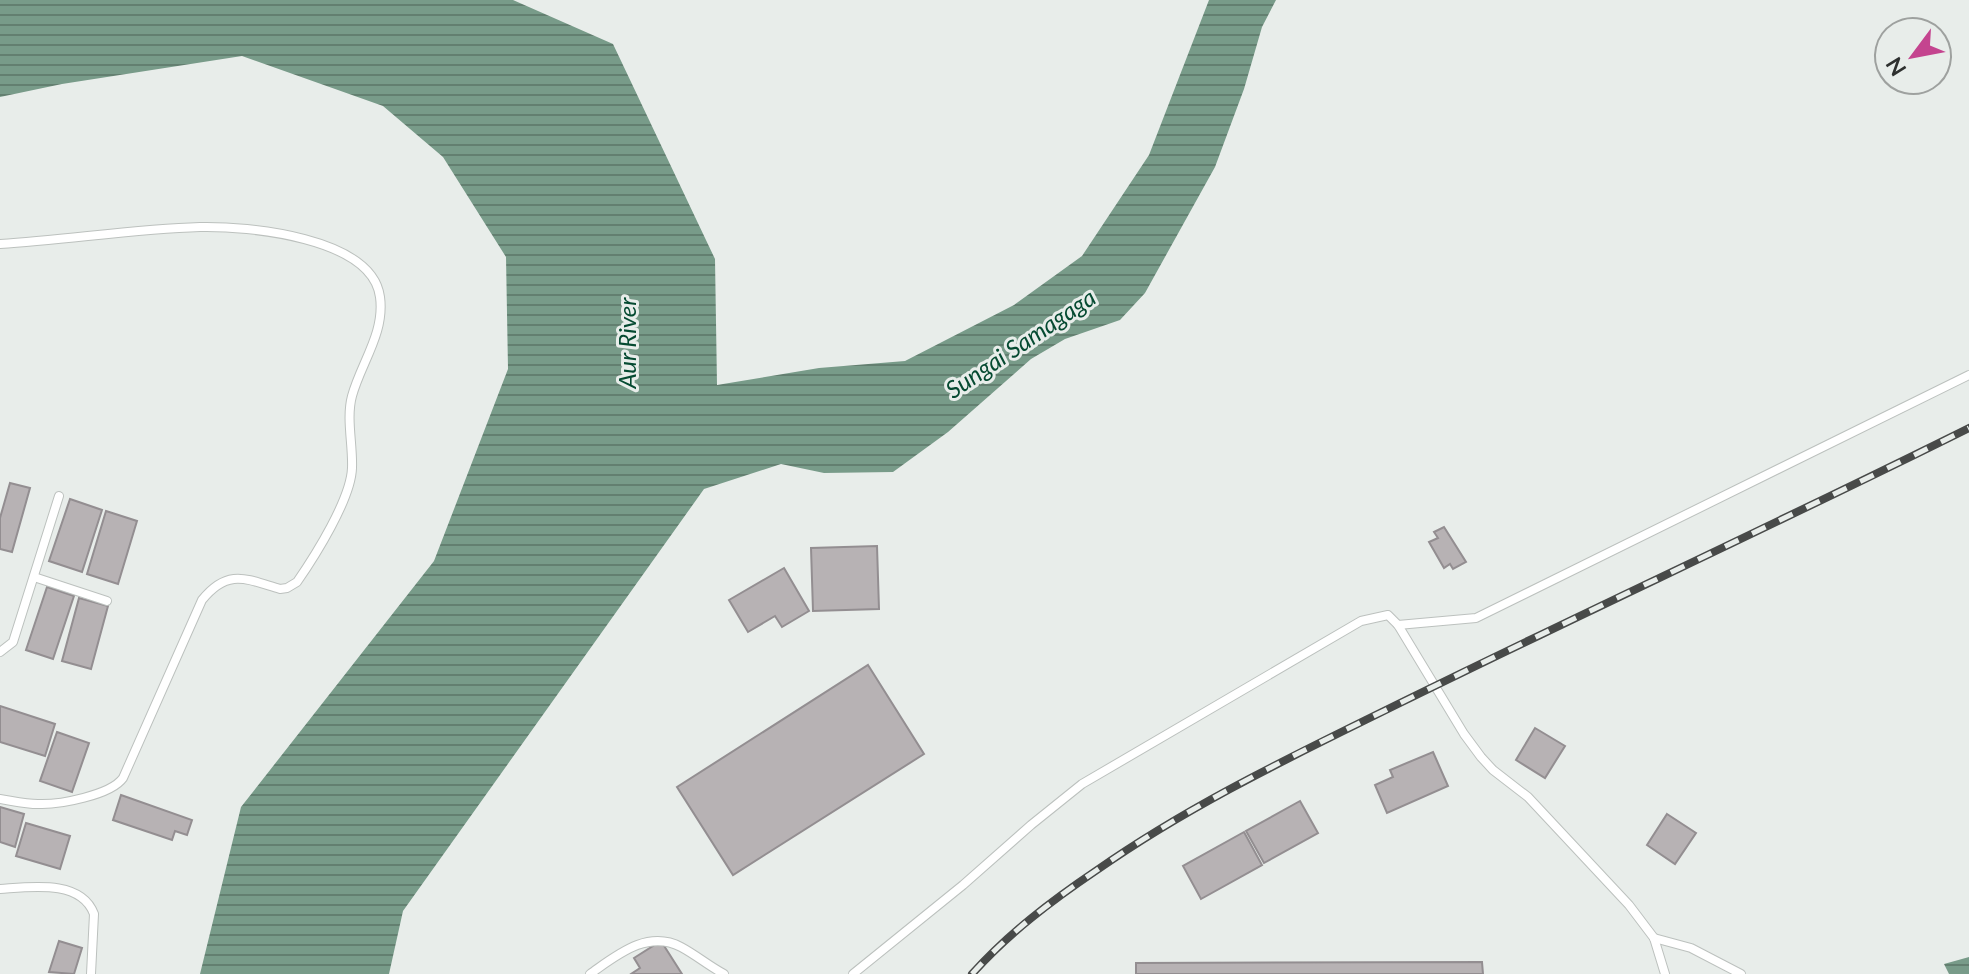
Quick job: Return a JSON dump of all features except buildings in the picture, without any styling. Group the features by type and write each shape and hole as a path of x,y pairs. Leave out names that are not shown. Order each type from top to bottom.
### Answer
{"lane":[{"path":"0,244 200,227 250,229 299,238 349,257 363,266 375,280 381,309 374,343 351,400 352,471 349,489 297,582 280,589 234,578 223,580 212,588 202,600 123,778 114,788 40,805 0,799"},
{"path":"1398,625 1476,618 1969,375"},
{"path":"0,652 13,642 59,496"},
{"path":"34,577 107,601"},
{"path":"853,974 1089,779 1361,621 1388,615 1398,625 1481,757 1528,797 1629,905 1654,938 1665,974"},
{"path":"0,889 48,888 68,890 82,896 91,905 94,914 91,974"},
{"path":"1654,938 1691,948 1741,974"},
{"path":"590,974 624,951 642,943 659,941 681,947 724,974"}],"water":[{"path":"0,0 513,0 613,44 715,259 717,385 819,368 905,361 1014,305 1082,256 1149,155 1209,0 1276,0 1262,27 1244,89 1215,167 1145,293 1120,320 1065,339 1031,359 948,432 893,472 824,473 781,464 704,489 403,911 389,974 200,974 241,807 434,561 508,369 506,257 443,157 383,106 242,56 62,84 0,97"},
{"path":"1969,957 1969,974 1949,974 1944,964"}],"railway":[{"path":"972,974 1016,931 1063,894 1133,846 1207,802 1398,704 1969,428"}],"water label":[{"name":"Aur River","path":"628,343"},
{"name":"Sungai Samagaga","path":"1021,344"}]}
